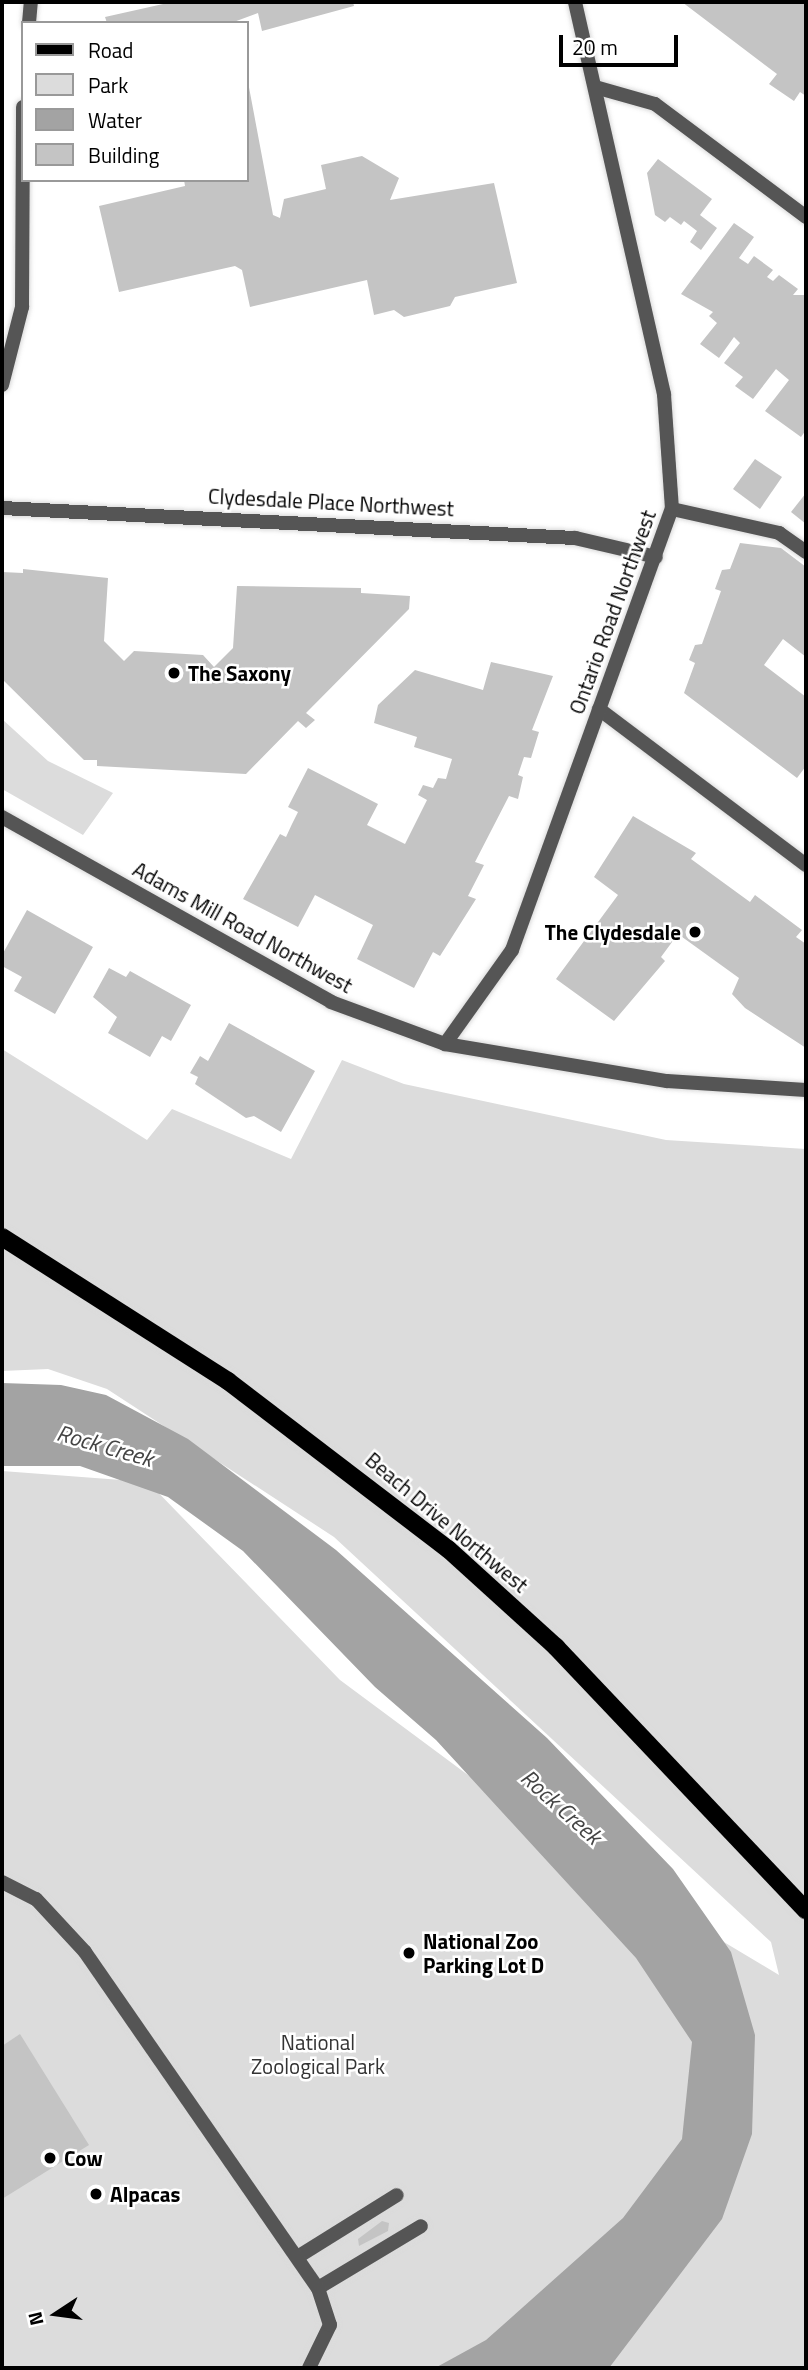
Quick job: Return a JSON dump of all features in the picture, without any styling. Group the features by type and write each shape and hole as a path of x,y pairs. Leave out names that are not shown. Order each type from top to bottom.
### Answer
{"main road":[{"name":"Beach Drive Northwest","path":"2,1237 238,1388 448,1549 556,1647 806,1910"}],"street":[{"path":"29,21 31,2"},
{"name":"Ontario Road Northwest","path":"445,1044 512,950 672,509 664,394 575,2"},
{"path":"595,88 655,104 806,217"},
{"path":"2,385 22,307 23,182"},
{"name":"Clydesdale Place Northwest","path":"2,508 575,538 656,556"},
{"path":"672,509 779,533 806,552"},
{"path":"599,709 806,865"},
{"name":"Adams Mill Road Northwest","path":"2,817 331,1002 445,1044 667,1081 806,1090"},
{"path":"2,1882 36,1899 85,1952 299,2256 318,2288 330,2325 309,2368"},
{"path":"299,2256 397,2195"},
{"path":"318,2288 421,2226"}],"green space":[{"path":"2,719 48,761 113,793 83,835 2,789"},
{"name":"National Zoological Park","path":"2,1049 147,1140 172,1109 291,1159 342,1060 404,1084 666,1140 806,1149 806,2368 2,2368 2,1471 148,1482 340,1680 565,1847 779,1975 771,1942 334,1537 107,1389 48,1369 2,1371"}],"water":[{"name":"Rock Creek","path":"2,1383 61,1385 106,1395 188,1439 336,1550 547,1738 673,1869 731,1952 755,2035 752,2134 722,2219 609,2368 435,2368 486,2340 623,2218 682,2139 692,2042 636,1958 436,1740 375,1687 243,1551 168,1497 80,1466 2,1466"}],"building":[{"path":"172,2 353,2 354,6 262,31 258,13 236,21 106,21 105,17"},
{"path":"682,2 806,2 806,96 800,92 794,101 769,84 777,74"},
{"path":"248,82 273,215 280,218 284,199 326,189 321,165 362,156 399,178 390,200 494,183 517,283 455,297 450,306 404,317 394,310 374,315 367,280 250,307 242,270 235,266 119,292 99,206 185,186 184,182 248,182"},
{"path":"658,159 712,199 700,215 717,228 701,250 690,242 697,231 684,221 681,225 670,217 665,222 655,215 647,173"},
{"path":"734,223 754,237 739,258 748,264 754,256 773,270 767,277 773,281 779,275 798,289 793,295 806,295 806,430 801,437 765,411 789,380 776,369 753,399 735,386 743,377 724,363 740,343 734,337 719,358 700,344 717,323 709,316 713,312 681,294"},
{"path":"755,459 782,477 760,509 733,489"},
{"path":"806,493 806,524 791,512"},
{"path":"740,543 781,548 806,567 806,657 783,639 764,665 806,697 806,766 797,778 684,693 695,663 689,660 695,645 702,644 721,591 715,589 722,570 730,569"},
{"name":"The Saxony","path":"23,569 108,578 104,641 124,661 134,651 203,655 214,667 233,648 237,586 361,588 361,593 410,596 409,609 306,713 315,720 306,728 298,721 246,774 97,766 97,760 84,760 3,680 2,572 23,573"},
{"path":"491,662 553,676 532,730 539,732 531,758 524,757 518,775 523,777 518,799 509,796 475,862 484,865 468,896 476,899 440,956 433,952 414,988 357,959 373,925 315,895 298,927 243,899 280,834 286,837 298,812 288,807 308,768 378,804 367,825 405,844 427,800 418,795 423,785 433,788 438,778 446,779 452,759 414,747 417,737 374,723 378,705 415,670 483,690"},
{"name":"The Clydesdale","path":"633,816 696,853 691,859 750,902 755,895 802,930 796,937 806,944 806,1048 745,1008 732,994 739,978 678,934 661,957 665,961 614,1021 556,979 618,895 594,877"},
{"path":"27,910 93,947 55,1014 14,991 22,977 2,966 2,955"},
{"path":"109,968 126,977 130,971 191,1005 171,1041 162,1036 150,1057 108,1033 117,1017 93,997"},
{"path":"229,1023 315,1071 281,1132 254,1116 246,1118 195,1084 198,1077 190,1073 200,1056 208,1061"},
{"path":"20,2034 89,2145 2,2199 2,2046"},
{"path":"382,2221 389,2223 388,2231 359,2246 358,2239"}],"place":[{"name":"The Saxony","path":"174,673"},
{"name":"The Clydesdale","path":"695,932"},
{"name":"National Zoo Parking Lot D","path":"409,1953"},
{"name":"Cow","path":"50,2158"},
{"name":"Alpacas","path":"96,2194"}]}
